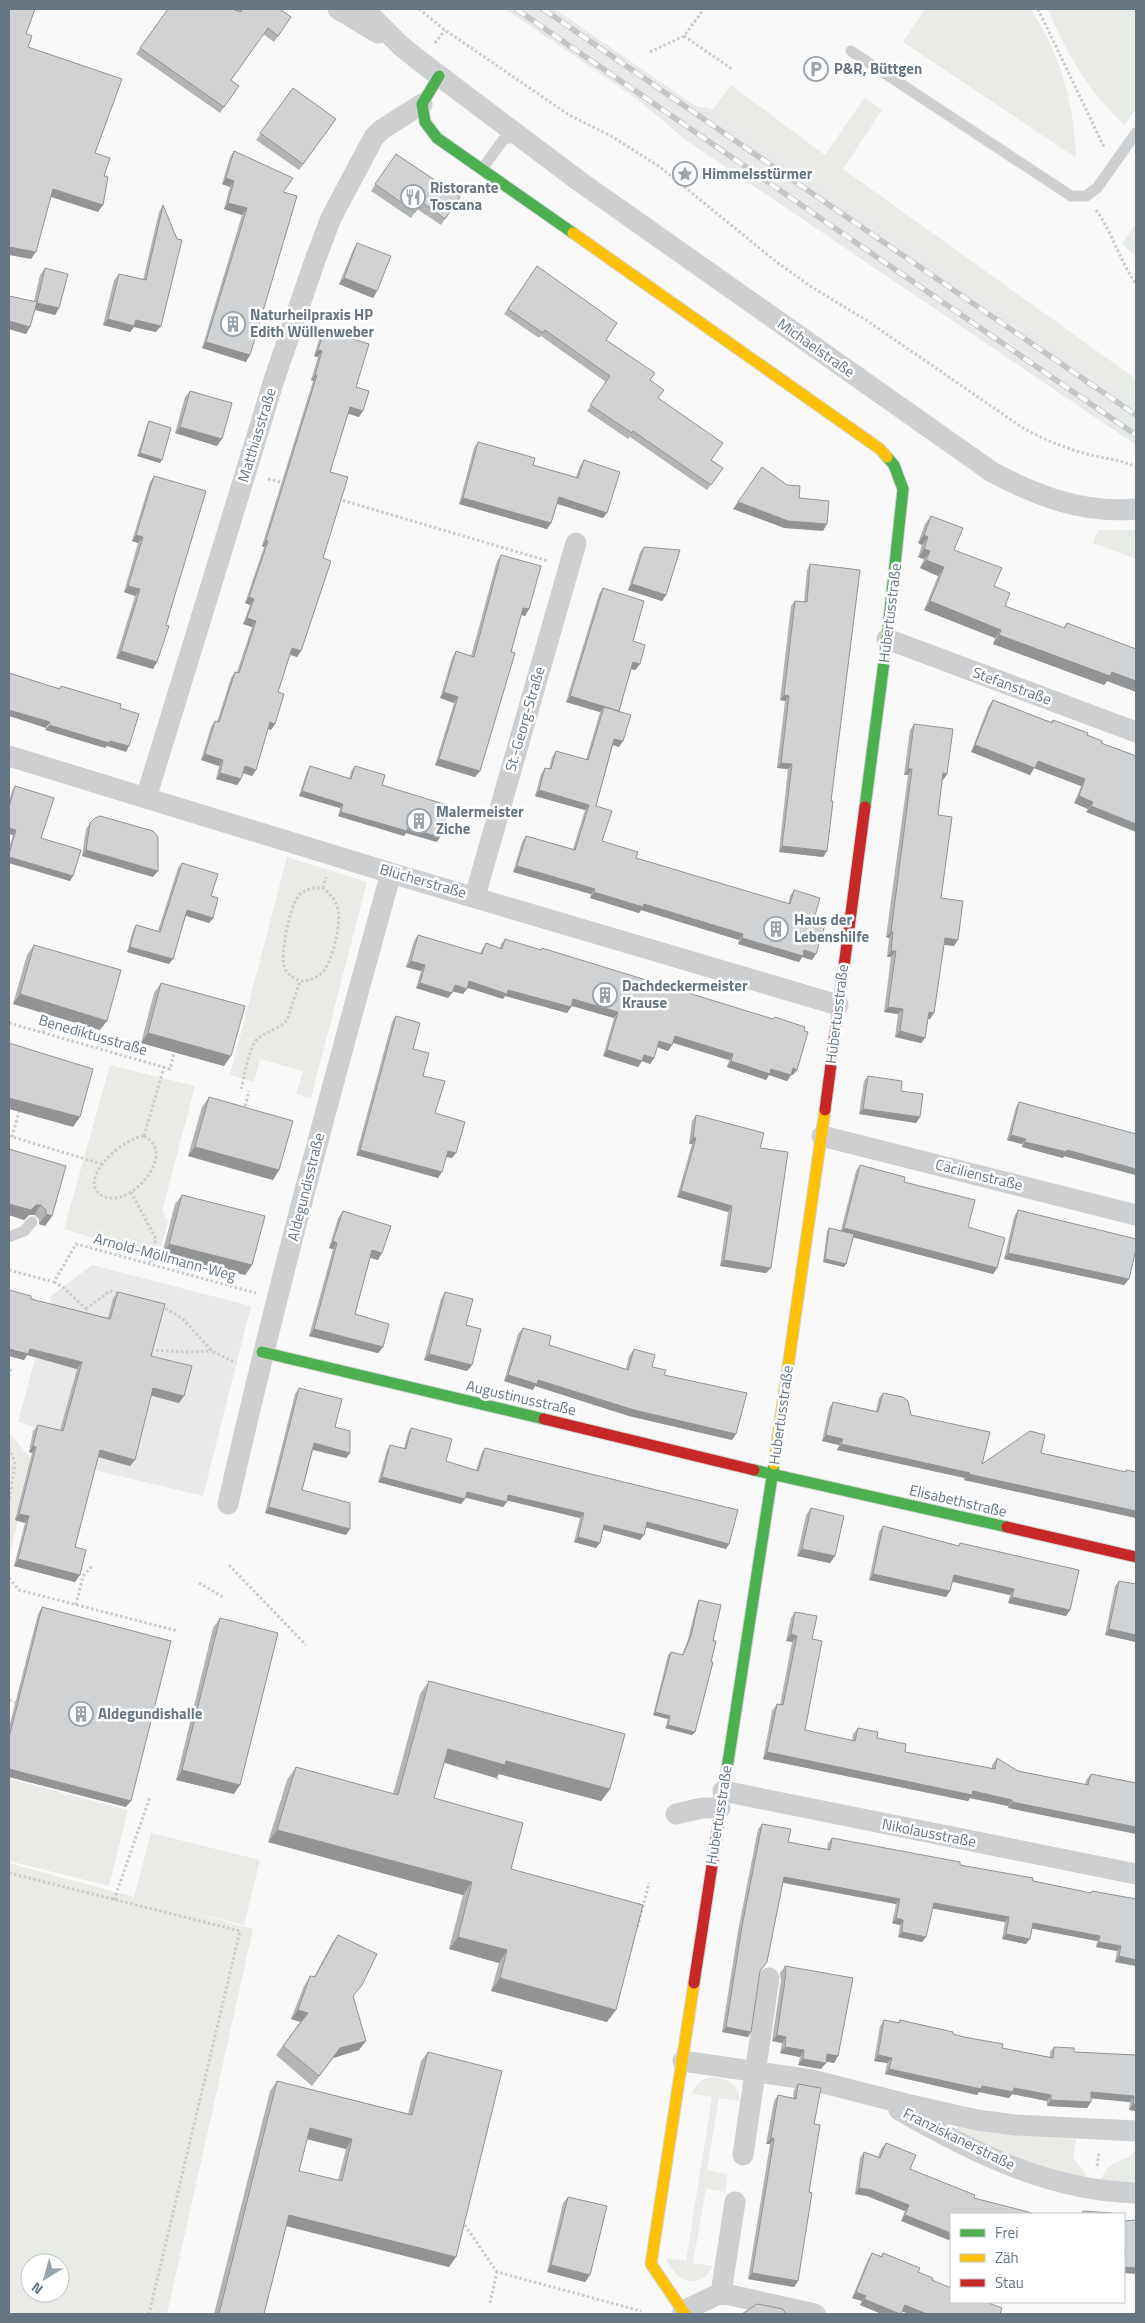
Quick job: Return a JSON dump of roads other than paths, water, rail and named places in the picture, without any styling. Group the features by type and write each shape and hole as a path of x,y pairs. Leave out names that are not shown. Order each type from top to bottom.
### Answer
{"street":[{"name":"Michaelstraße","path":"338,9 400,45"},
{"name":"Michaelstraße","path":"364,9 400,45 579,181 992,472 1018,486 1061,502 1106,510 1136,509"},
{"path":"439,76 422,104 425,122 437,138 482,169"},
{"name":"Matthiasstraße","path":"146,798 274,380 331,218 374,137 381,130 422,104"},
{"name":"Hubertusstraße","path":"482,169 880,449 900,475 903,489 903,504 887,639 822,1136 773,1474 721,1799 651,2264 684,2313"},
{"name":"St.-Georg-Straße","path":"475,896 576,542"},
{"name":"Stefanstraße","path":"887,639 1136,732"},
{"name":"Blücherstraße","path":"9,756 391,873 475,896 838,1005"},
{"name":"Aldegundisstraße","path":"228,1504 260,1361 278,1299 325,1111 391,873"},
{"name":"Cäcilienstraße","path":"822,1136 1136,1215"},
{"name":"Augustinusstraße","path":"260,1361 773,1474"},
{"name":"Elisabethstraße","path":"773,1474 1136,1558"},
{"name":"Nikolausstraße","path":"676,1814 702,1808 721,1799 1136,1874"},
{"path":"743,2155 769,1978"},
{"name":"Franziskanerstraße","path":"683,2061 812,2080 977,2120 1015,2125 1136,2131"},
{"name":"Franziskanerstraße","path":"872,2095 937,2132 983,2154 1048,2179 1092,2189 1136,2193"},
{"path":"721,2293 735,2202"},
{"path":"684,2313 721,2293 782,2309 815,2314"}],"lane":[{"path":"851,51 1071,196 1086,196 1097,188 1136,132"},
{"path":"482,169 503,140 518,135"},
{"path":"9,1237 24,1231 32,1222"}],"railway":[{"path":"516,9 1136,435"},
{"path":"543,9 1136,415"}],"place":[{"name":"P&R, Büttgen","path":"816,69"},
{"name":"Himmelsstürmer","path":"685,174"},
{"name":"Ristorante Toscana","path":"413,197"},
{"name":"Naturheilpraxis HP Edith Wüllenweber","path":"233,324"},
{"name":"Malermeister Ziche","path":"419,821"},
{"name":"Haus der Lebenshilfe","path":"776,929"},
{"name":"Dachdeckermeister Krause","path":"605,995"},
{"name":"Aldegundishalle","path":"81,1714"}]}
